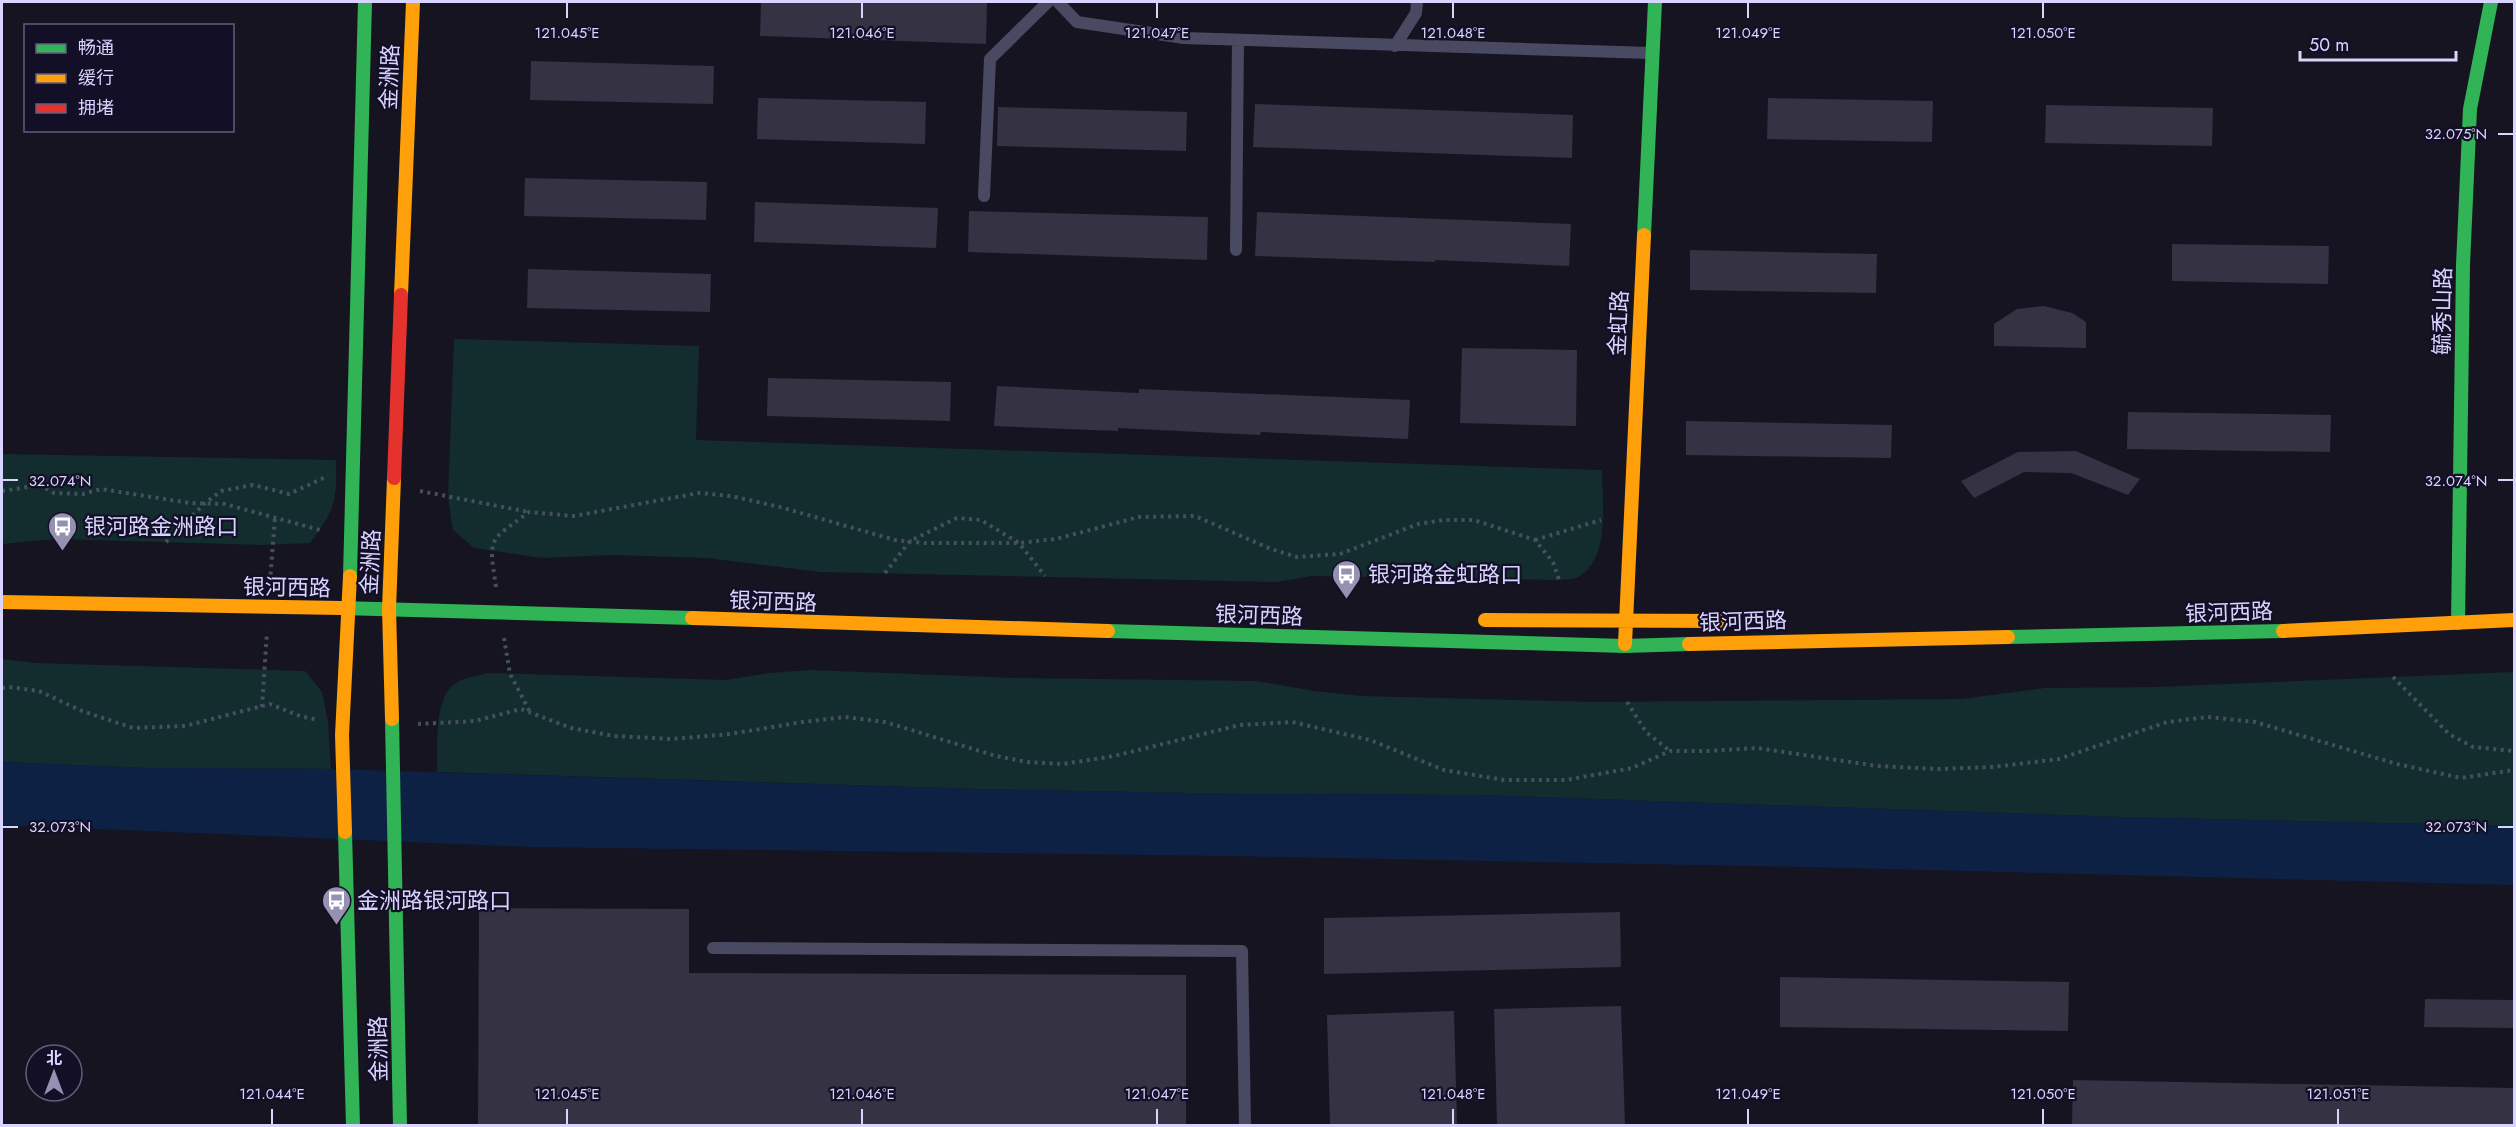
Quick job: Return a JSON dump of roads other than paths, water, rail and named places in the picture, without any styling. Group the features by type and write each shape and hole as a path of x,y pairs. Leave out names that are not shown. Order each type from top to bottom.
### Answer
{"main road":[{"name":"金洲路","path":"353,1125 342,735 350,592 365,2"},
{"name":"金洲路","path":"400,1125 394,768 388,609 391,592 413,2"},
{"name":"金虹路","path":"1625,646 1624,622 1655,2"},
{"name":"毓秀山路","path":"2458,623 2463,265 2470,109 2491,2"},
{"name":"银河西路","path":"2,602 388,609 1625,646 2227,633 2514,620"},
{"name":"银河西路","path":"1473,620 1743,621"}],"lane":[{"path":"984,196 990,59 1048,2"},
{"path":"1058,2 1077,22 1184,38 1653,54"},
{"path":"1395,46 1416,13 1417,2"},
{"path":"1236,250 1238,40"},
{"path":"713,948 1242,951 1245,1125"}],"water":[{"path":"2,762 147,768 331,769 975,789 1242,794 1477,795 2118,817 2514,826 2514,885 1806,867 1226,856 530,847 2,825"}],"place":[{"name":"银河路金洲路口","path":"63,552"},
{"name":"银河路金虹路口","path":"1347,600"},
{"name":"金洲路银河路口","path":"336,926"}]}
